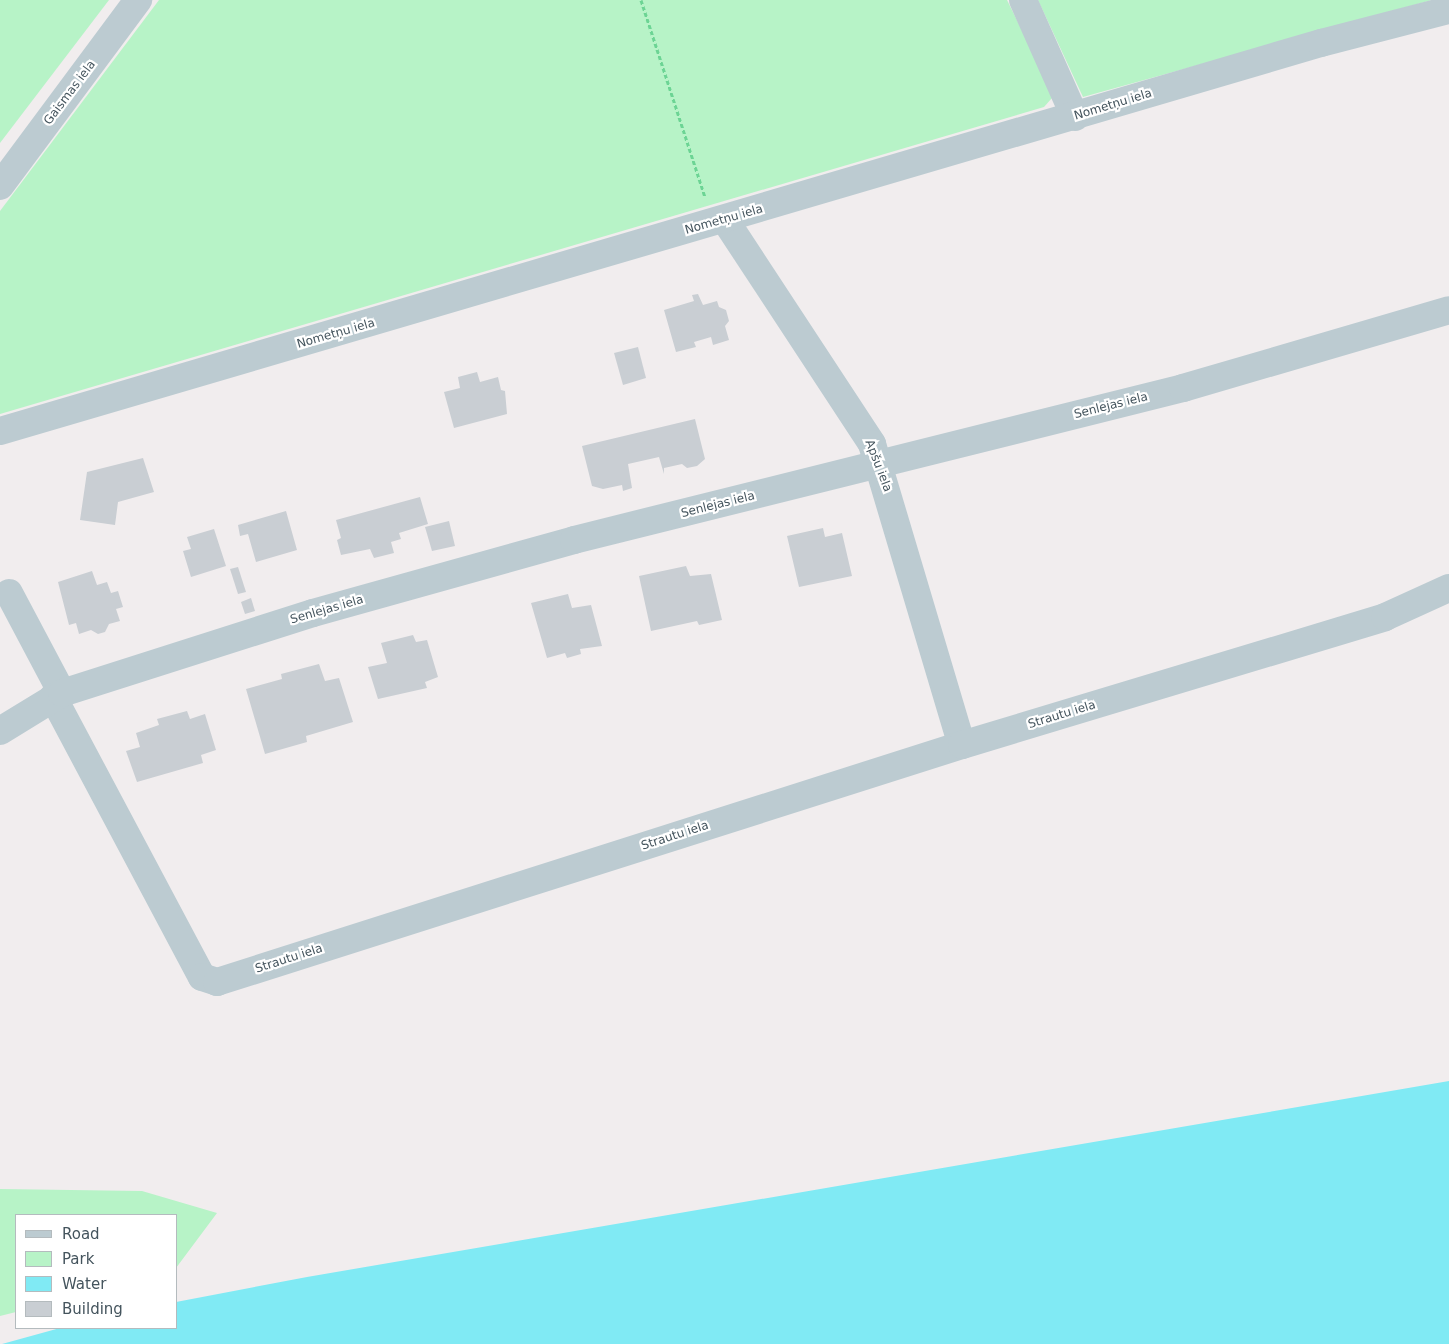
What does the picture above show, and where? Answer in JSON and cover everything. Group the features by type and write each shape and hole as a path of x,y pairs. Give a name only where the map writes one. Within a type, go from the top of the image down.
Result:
{"street":[{"name":"Gaismas iela","path":"0,186 138,0"},
{"path":"1022,0 1075,117"},
{"name":"Nometņu iela","path":"0,431 719,222 1321,43 1449,10"},
{"name":"Apšu iela","path":"719,222 872,444 881,465 962,745"},
{"name":"Senlejas iela","path":"0,732 57,695 313,613 574,540 881,465 1183,388 1449,310"},
{"name":"Strautu iela","path":"9,593 57,695 202,976 217,982 962,745 1385,617 1449,588"}],"path":[{"path":"641,0 719,222"}],"green space":[{"path":"0,0 109,0 0,143"},
{"path":"159,0 1007,0 1049,85 1052,98 1044,107 0,414 0,211"},
{"path":"1038,0 1432,0 1083,97"},
{"path":"0,1189 142,1191 217,1213 178,1265 178,1214 15,1214 15,1312 0,1316"}],"water":[{"path":"1449,1081 1449,1344 2,1344 56,1329 178,1329 178,1302 307,1277"}],"building":[{"path":"698,294 703,305 717,301 719,307 726,310 729,321 725,326 729,340 713,345 711,337 694,342 696,347 676,352 664,310 694,301 692,295"},
{"path":"638,347 646,378 623,385 614,353"},
{"path":"477,372 480,382 498,377 501,390 505,391 507,414 454,428 444,392 460,388 458,377"},
{"path":"695,419 705,459 697,466 687,468 682,464 664,468 664,474 659,457 628,464 632,488 623,491 622,485 603,489 592,486 582,446"},
{"path":"143,458 154,492 118,502 115,525 80,520 87,472"},
{"path":"420,497 428,524 399,533 401,539 391,542 394,553 374,558 370,549 341,555 337,540 341,538 336,520"},
{"path":"286,511 297,550 256,562 248,534 240,536 238,525"},
{"path":"449,521 455,546 432,551 425,527"},
{"path":"823,528 825,537 842,533 852,576 799,587 787,536"},
{"path":"214,529 226,566 191,577 183,551 191,549 187,537"},
{"path":"686,566 690,576 711,574 722,620 699,625 697,621 651,631 639,576"},
{"path":"238,567 246,592 238,594 230,569"},
{"path":"92,571 97,585 107,582 111,593 118,591 123,607 116,609 120,621 109,624 105,632 98,634 91,630 79,634 76,623 69,625 58,582"},
{"path":"568,594 572,608 591,605 602,646 580,649 581,654 567,658 565,653 547,658 531,603"},
{"path":"251,598 255,611 245,614 241,602"},
{"path":"413,635 416,642 427,640 438,677 425,682 427,688 378,699 368,667 387,663 381,643"},
{"path":"319,664 325,681 339,678 353,722 306,736 307,742 265,754 246,689 282,679 281,674"},
{"path":"187,711 190,719 205,714 216,750 201,755 203,763 137,782 126,751 140,747 136,733 159,725 157,719"}]}
